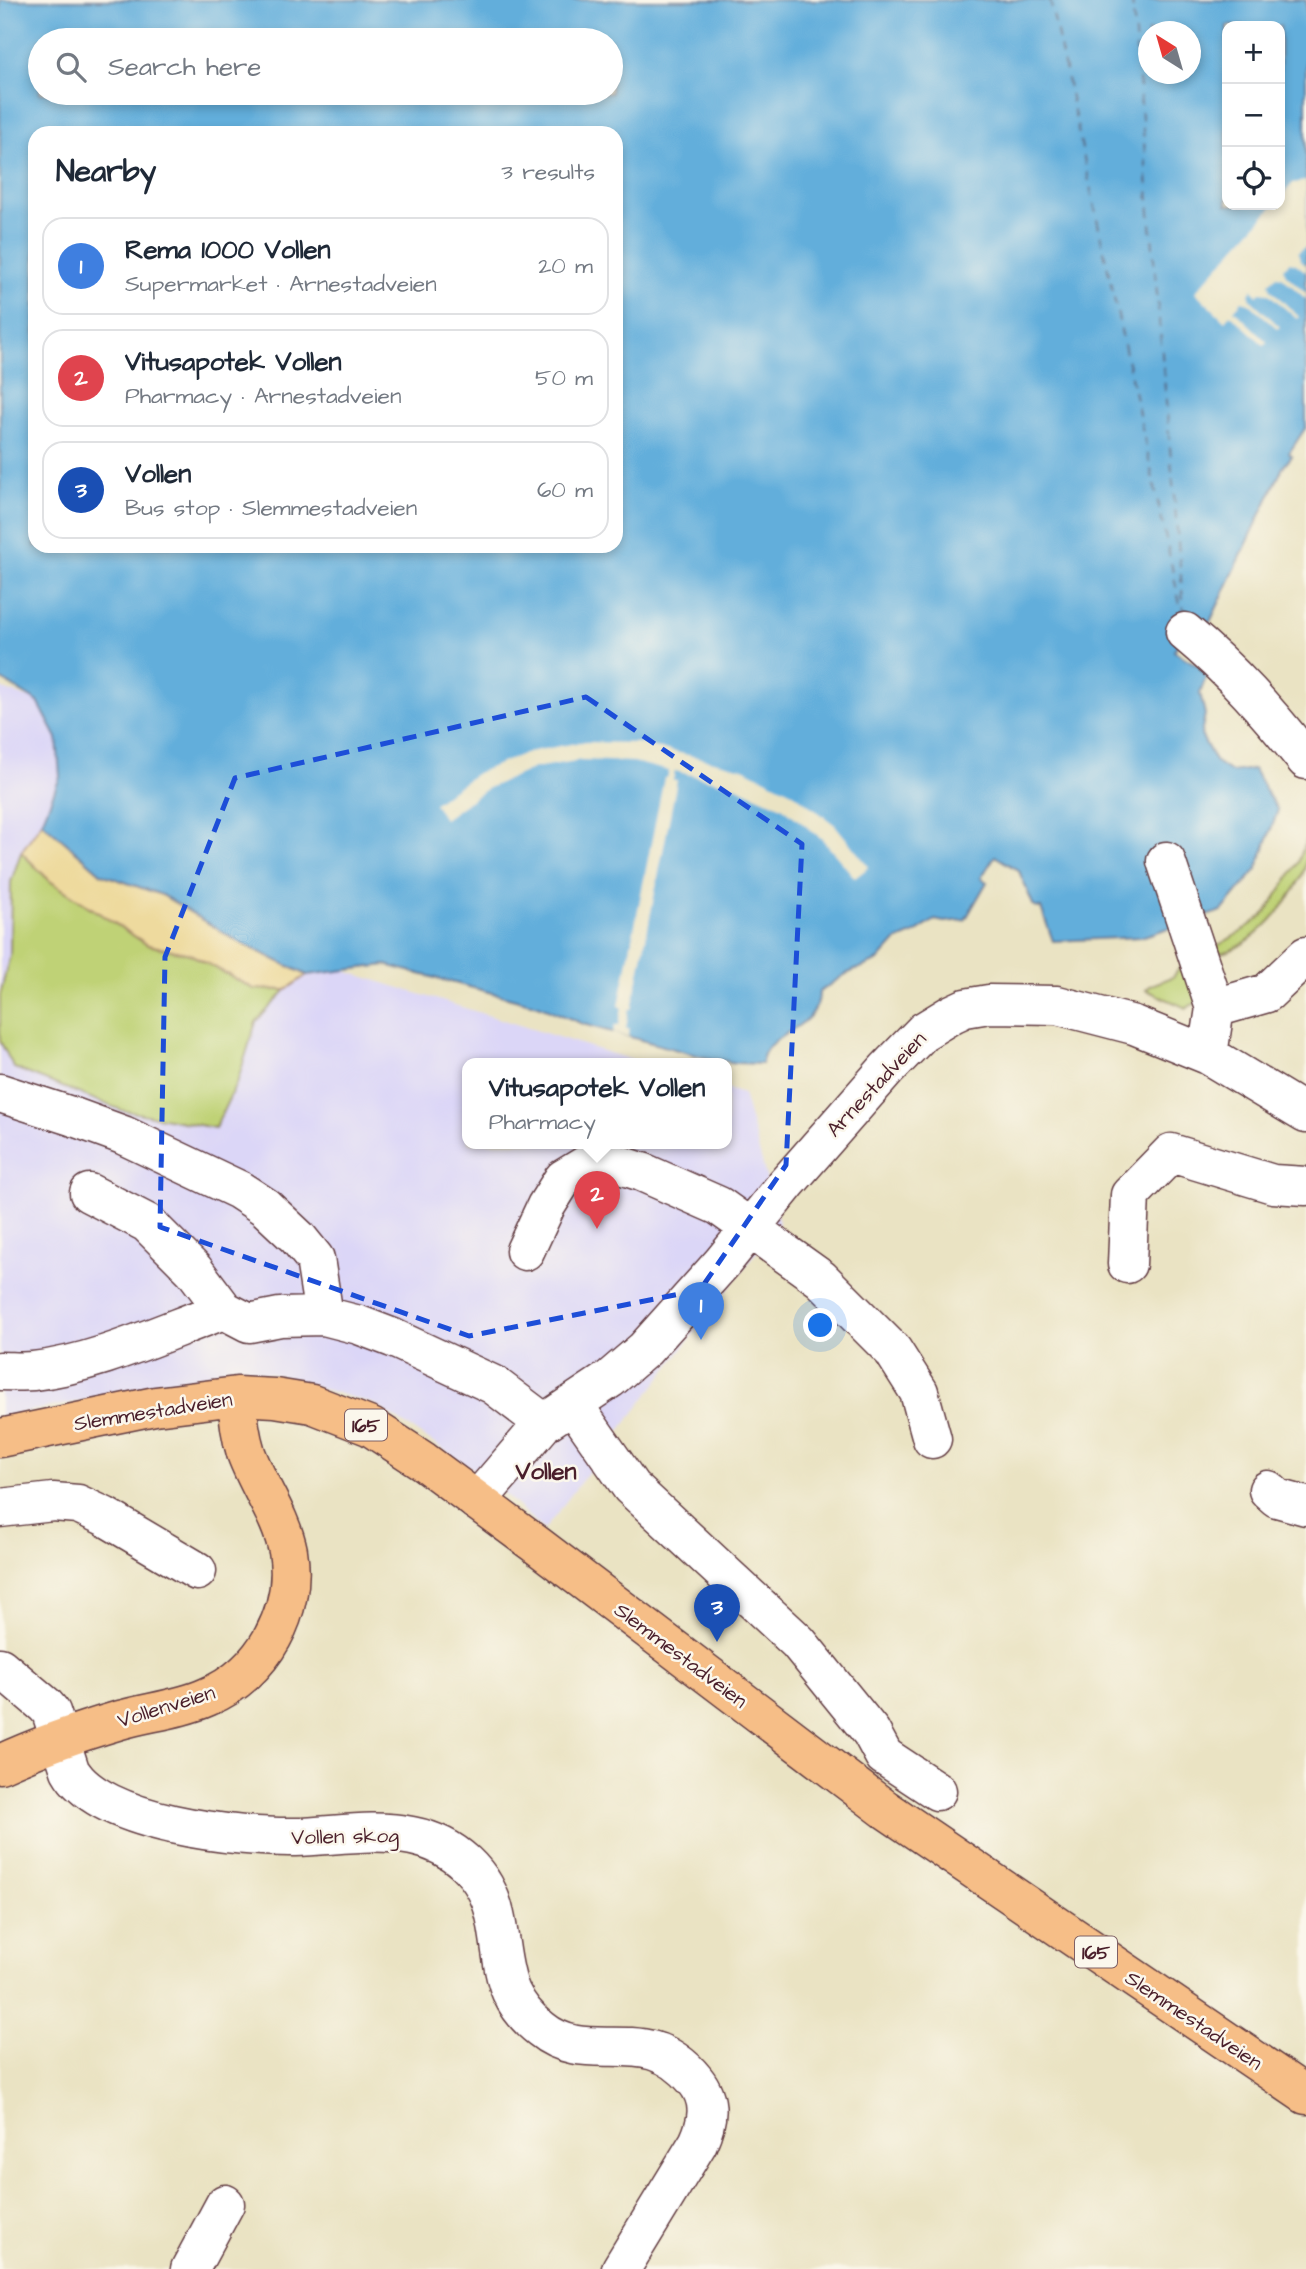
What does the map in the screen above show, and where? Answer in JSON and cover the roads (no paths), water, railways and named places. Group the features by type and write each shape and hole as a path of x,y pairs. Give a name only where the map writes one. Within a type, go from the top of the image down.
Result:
{"main road":[{"name":"Slemmestadveien","path":"0,1438 155,1406 237,1396 298,1401 326,1408 371,1427 477,1501 885,1809 1306,2095"},
{"name":"Vollenveien","path":"0,1763 132,1717 207,1697 230,1685 252,1666 269,1646 286,1598 288,1550 247,1454 238,1424 237,1396"}],"street":[{"path":"1185,632 1223,664 1264,707 1306,760"},
{"path":"1166,862 1215,1008 1208,1055"},
{"path":"1215,1008 1267,993 1306,956"},
{"name":"Arnestadveien","path":"477,1501 558,1413 610,1379 645,1349 896,1059 924,1031 965,1008 989,1003 1057,1005 1134,1025 1208,1055 1306,1114"},
{"path":"0,1093 123,1135 239,1190 265,1207 299,1238 315,1259 324,1316"},
{"path":"1127,1264 1130,1195 1171,1153 1273,1184 1306,1186"},
{"path":"525,1251 546,1206 563,1179 586,1165 611,1162 642,1172 719,1206 821,1279 893,1351 919,1392 932,1439"},
{"path":"89,1193 147,1223 171,1245 236,1317"},
{"path":"0,1371 31,1371 65,1365 236,1317 324,1316 393,1338 558,1413 631,1488 798,1642 872,1732 884,1756 937,1791"},
{"path":"1268,1490 1277,1498 1306,1506"},
{"path":"0,1508 52,1502 78,1504 104,1516 197,1571"},
{"name":"Vollen skog","path":"0,1667 45,1705 56,1722 69,1770 81,1785 116,1805 163,1822 251,1836 394,1833 433,1841 451,1850 475,1871 488,1893 495,1913 509,1989 527,2017 543,2031 571,2045 647,2048 668,2056 691,2074 705,2096 708,2115 704,2129 621,2269"},
{"path":"190,2269 225,2204"}],"water":[{"path":"0,0 1306,0 1306,427 1289,453 1292,456 1283,467 1209,624 1194,616 1174,651 1208,672 1200,693 1205,714 1201,735 1215,761 1231,772 1254,769 1278,810 1257,869 1222,911 1141,937 1053,941 1041,908 1034,907 1019,871 995,856 981,878 987,882 965,920 935,920 896,941 879,960 846,974 819,992 817,1005 810,1016 771,1045 764,1053 762,1064 736,1063 732,1062 732,1058 699,1056 583,1024 538,1005 386,965 307,975 239,942 162,895 102,874 42,822 60,777 57,738 38,702 0,679"}],"place":[{"name":"Vitusapotek Vollen","path":"597,1229"},
{"name":"Rema 1000 Vollen","path":"701,1340"},
{"name":"Vollen","path":"717,1642"}],"district":[{"name":"Vollen","path":"546,1471"}]}
